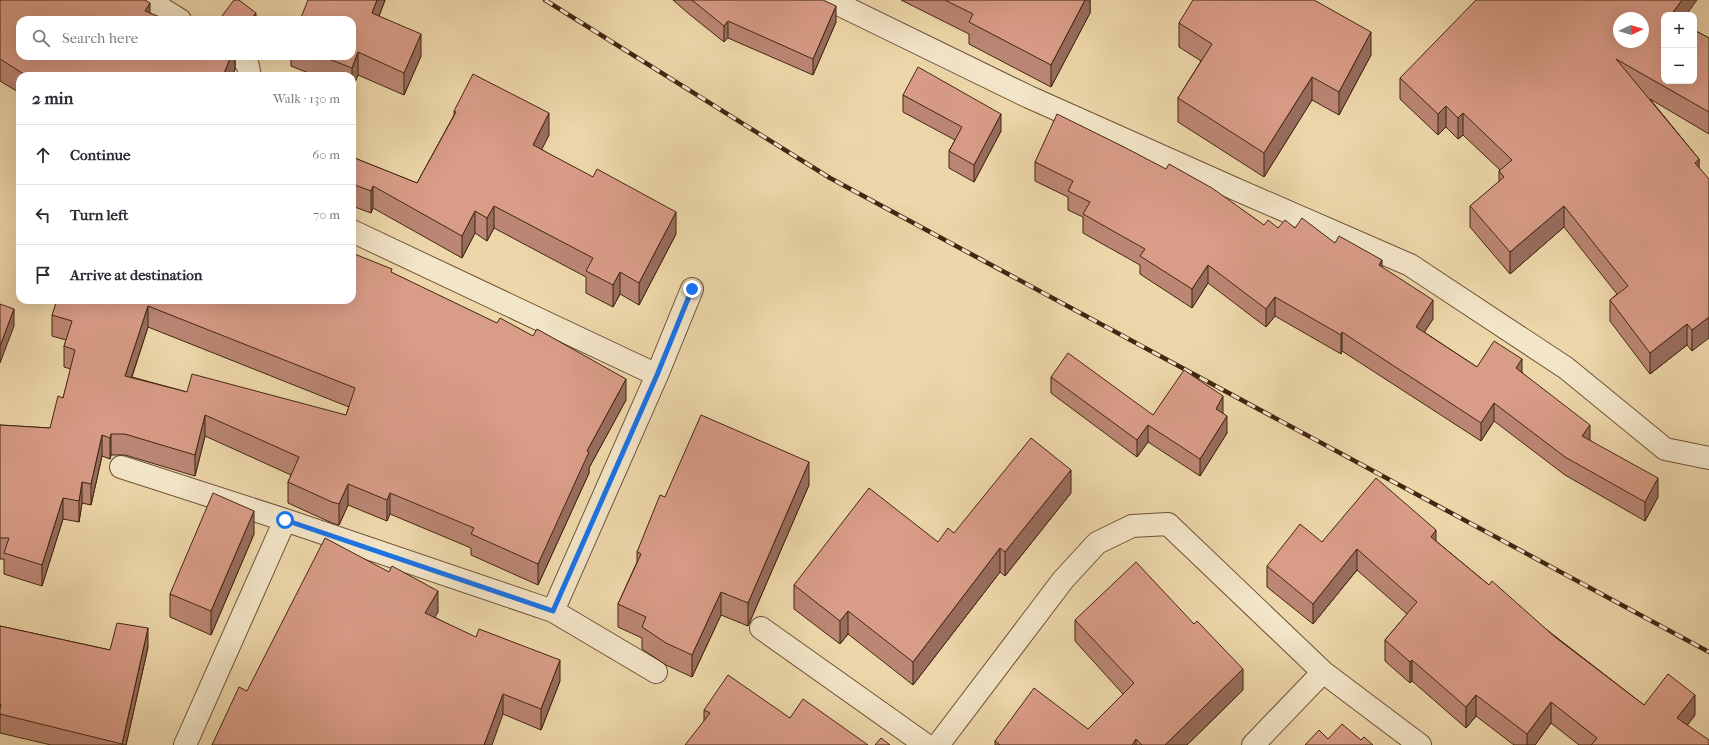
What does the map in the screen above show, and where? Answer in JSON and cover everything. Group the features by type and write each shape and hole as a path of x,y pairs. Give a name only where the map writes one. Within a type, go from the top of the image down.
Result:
{"street":[{"path":"148,0 174,16"},
{"path":"830,0 1029,97 1410,265 1566,368 1666,449 1709,458"},
{"path":"244,60 247,62 249,72"},
{"path":"356,233 657,375"},
{"path":"553,611 657,375 692,289"},
{"path":"121,468 285,520 553,611 656,672"},
{"path":"185,745 285,520"},
{"path":"938,745 1063,580 1097,543 1132,526 1168,524 1323,672 1420,745"},
{"path":"762,628 926,745"},
{"path":"1253,745 1323,672"}],"building":[{"path":"0,0 145,0 150,3 145,11 157,16 16,16 16,60 229,60 225,72 21,72 0,59"},
{"path":"234,0 239,0 256,13 253,16 222,16"},
{"path":"308,0 377,0 372,13 421,34 404,73 358,52 356,57 356,16 302,16"},
{"path":"692,0 823,0 836,6 813,59 728,21 724,26"},
{"path":"945,0 1085,0 1051,65 969,22 973,14"},
{"path":"1193,0 1314,0 1371,32 1339,92 1312,77 1264,153 1178,98 1212,44 1179,23"},
{"path":"1476,0 1682,0 1673,12 1661,12 1661,84 1697,84 1697,32 1709,38 1709,112 1616,59 1699,159 1695,163 1709,179 1709,317 1692,330 1687,324 1650,353 1610,300 1628,286 1564,206 1510,252 1470,206 1504,177 1499,171 1512,160 1463,113 1458,118 1446,106 1438,114 1400,78"},
{"path":"331,60 355,60 352,68"},
{"path":"918,67 1001,114 974,165 949,151 962,127 903,95"},
{"path":"473,74 549,113 533,145 593,177 597,169 676,212 639,283 620,272 613,285 586,271 593,258 494,206 487,218 475,211 462,236 373,186 371,191 356,185 356,159 417,183 456,112 454,111"},
{"path":"1057,114 1166,169 1169,164 1212,188 1264,225 1268,220 1278,228 1285,220 1295,228 1302,218 1335,243 1339,236 1382,260 1379,265 1433,300 1416,327 1477,367 1494,341 1522,359 1516,368 1590,425 1582,436 1658,478 1645,502 1565,457 1494,403 1481,423 1342,332 1341,335 1275,297 1266,309 1208,265 1192,289 1140,256 1145,249 1083,214 1090,202 1068,191 1073,181 1035,162"},
{"path":"356,255 392,269 391,272 497,323 500,318 533,336 537,329 626,379 587,451 589,452 538,564 471,534 474,528 390,493 387,500 348,484 339,504 332,502 288,482 299,457 205,415 195,455 125,434 111,434 110,438 102,435 91,484 82,482 79,501 63,498 42,565 4,553 9,538 0,538 0,425 50,428 58,396 63,398 75,350 64,346 72,321 52,315 56,304 356,304","holes":["148,306 355,388 346,415 192,374 187,392 125,376"]},
{"path":"0,304 14,309 0,346"},
{"path":"1068,353 1153,415 1184,370 1223,396 1216,409 1227,416 1200,459 1148,425 1137,440 1051,377"},
{"path":"701,415 809,462 748,603 721,592 692,655 666,643 642,627 646,617 618,604 641,554 637,552 660,495 665,497"},
{"path":"1031,438 1071,470 1005,552 1000,548 913,662 848,611 840,621 794,585 869,488 938,542 948,528 954,533"},
{"path":"1376,478 1436,530 1431,537 1489,585 1492,581 1555,637 1644,705 1668,674 1695,695 1677,718 1709,740 1709,745 1591,745 1597,738 1551,702 1527,734 1476,695 1466,707 1412,660 1410,662 1385,640 1417,602 1357,549 1313,604 1267,566 1300,524 1322,542"},
{"path":"213,493 254,511 211,611 170,594"},
{"path":"325,538 389,572 392,566 438,591 425,613 476,637 479,629 560,660 541,709 503,694 484,745 212,745 239,687 247,691"},
{"path":"1136,562 1194,624 1197,621 1243,669 1165,745 1142,745 1136,739 1132,745 1000,745 995,741 1034,688 1088,729 1134,683 1075,620"},
{"path":"117,623 148,628 122,744 0,714 0,626 110,650"},
{"path":"728,675 790,718 803,699 868,745 685,745 710,713 704,710"},
{"path":"1342,724 1361,740 1364,737 1373,745 1305,745 1319,730 1328,739"},
{"path":"881,738 890,745 875,745"}],"railway":[{"path":"545,0 830,178 1709,652"}],"route":[{"path":"285,520 553,611 657,375 692,289"}]}
